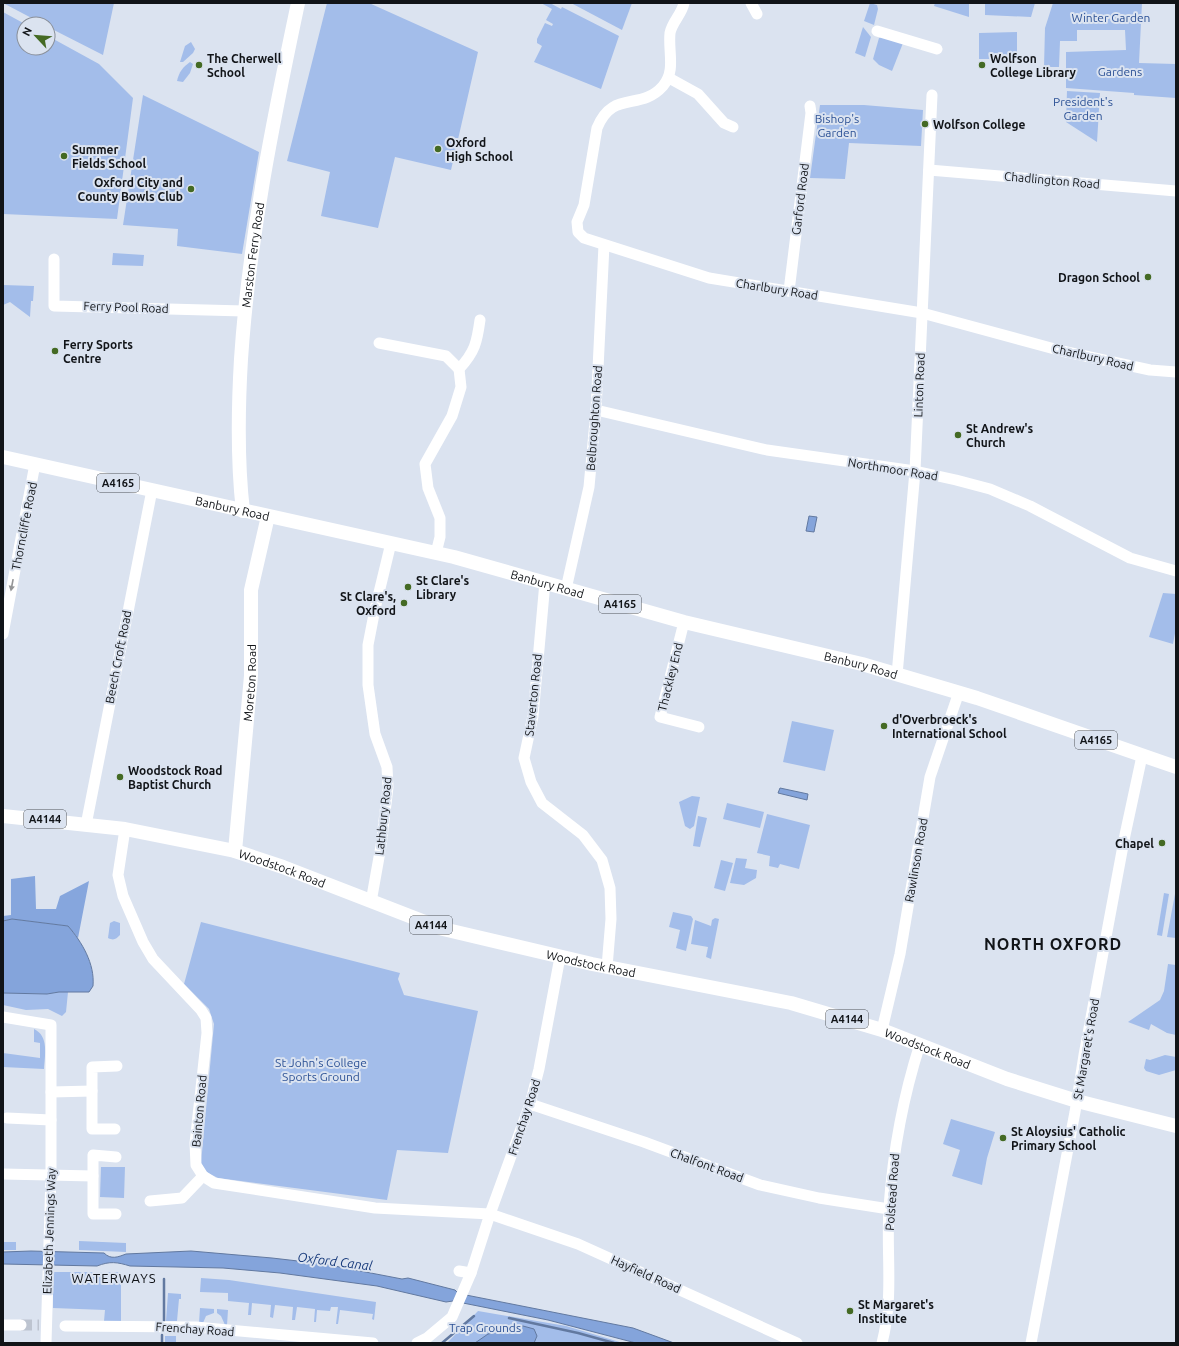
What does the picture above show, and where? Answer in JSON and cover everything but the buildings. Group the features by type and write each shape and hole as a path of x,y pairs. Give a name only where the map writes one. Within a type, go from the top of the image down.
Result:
{"main road":[{"name":"Marston Ferry Road","path":"243,511 240,487 239,422 244,311 259,202 298,3"},
{"name":"Banbury Road","path":"3,457 436,553 545,582 684,622 862,664 959,692 1176,767"},
{"name":"Moreton Road","path":"235,851 251,676 251,590 268,516"},
{"name":"Woodstock Road","path":"3,816 125,829 235,851 283,867 443,929 607,967 791,1003 882,1030 1007,1079 1077,1101 1176,1126"}],"street":[{"path":"684,3 673,24 670,34 671,67 669,78 698,94 724,123 733,127"},
{"path":"751,3 757,14"},
{"path":"877,31 937,49"},
{"name":"Charlbury Road","path":"669,78 662,88 650,96 644,99 623,102 609,108 602,116 597,128 584,205 577,222 578,232 584,238 709,278 922,313 1062,351 1150,370 1176,372"},
{"name":"Linton Road","path":"897,675 915,471 932,95"},
{"name":"Garford Road","path":"789,292 811,114 810,106"},
{"name":"Chadlington Road","path":"929,170 1176,191"},
{"name":"Belbroughton Road","path":"566,589 589,487 596,410 604,245"},
{"name":"Ferry Pool Road","path":"54,259 54,306 244,311"},
{"path":"459,369 471,357 477,340 480,320"},
{"path":"379,343 446,356 459,369 461,387 452,416 425,464 428,488 440,518 440,537 436,553"},
{"name":"Northmoor Road","path":"596,410 767,450 915,471 990,489 1030,506 1130,558 1176,571"},
{"name":"Thorncliffe Road","path":"3,634 35,464"},
{"name":"Beech Croft Road","path":"86,825 152,490"},
{"name":"Lathbury Road","path":"371,902 381,846 388,787 387,767 375,734 368,685 368,646 391,543"},
{"name":"Staverton Road","path":"545,582 540,615 532,716 524,758 531,782 542,804 583,835 602,860 610,888 607,967"},
{"name":"Thackley End","path":"684,622 660,717 699,727"},
{"name":"Rawlinson Road","path":"882,1030 900,954 930,777 959,692"},
{"name":"St Margaret's Road","path":"1031,1343 1077,1101 1084,1055 1125,835 1142,756"},
{"name":"Bainton Road","path":"125,829 118,874 123,896 143,942 153,959 201,1010 206,1018 207,1033 195,1142 196,1165 203,1176"},
{"name":"Frenchay Road","path":"417,1343 427,1338 452,1317 471,1272 490,1214 530,1104 539,1069 560,957"},
{"name":"Elizabeth Jennings Way","path":"3,1017 51,1025 51,1174 47,1286 43,1325 46,1343"},
{"name":"Polstead Road","path":"882,1343 890,1292 889,1209 898,1129 920,1044"},
{"path":"115,1130 92,1129 92,1067 117,1066"},
{"path":"51,1092 92,1091"},
{"name":"Chalfont Road","path":"530,1104 644,1142 760,1185 818,1198 889,1209"},
{"path":"8,1118 51,1120"},
{"path":"116,1156 93,1155 94,1214 116,1214"},
{"path":"3,1174 93,1176"},
{"path":"150,1201 182,1198 203,1176 214,1183 375,1208 490,1214"},
{"name":"Hayfield Road","path":"490,1214 578,1244 797,1343"},
{"path":"459,1271 471,1272"},
{"path":"3,1325 21,1325"},
{"name":"Frenchay Road","path":"65,1326 196,1327 373,1343"}],"green space":[{"path":"3,3 114,3 103,55 56,31 56,16 28,16"},
{"path":"327,3 369,3 478,52 451,170 395,157 378,228 321,216 330,172 287,161"},
{"path":"541,3 550,3 561,9 562,7 619,36 601,89 534,62 542,46 537,43 537,39 545,23 552,26 553,24 546,20 552,9"},
{"path":"571,3 632,3 622,30"},
{"path":"870,3 877,5 878,9 874,25 864,21"},
{"path":"935,3 969,3 969,17 934,6"},
{"path":"985,3 1035,3 1031,17 985,15"},
{"name":"Gardens","path":"1053,3 1142,3 1139,63 1176,64 1176,98 1066,88 1066,52 1126,50 1125,30 1077,30 1077,41 1060,41 1059,67 1044,67 1045,28"},
{"name":"Summer Fields School","path":"3,12 16,19 16,56 56,56 56,40 99,64 133,98 117,219 3,214"},
{"path":"863,27 871,37 865,57 855,53"},
{"path":"1017,32 1017,59 979,59 979,33"},
{"path":"883,36 903,43 892,71 879,65 873,59 879,38"},
{"path":"191,42 195,49 193,53 183,62 180,62 185,46"},
{"path":"190,62 193,64 190,73 183,82 177,81 182,70"},
{"name":"President's Garden","path":"1067,91 1100,93 1097,142 1066,122"},
{"name":"Oxford City and County Bowls Club","path":"143,95 259,152 242,254 177,246 178,229 123,225"},
{"name":"Bishop's Garden","path":"820,105 864,105 923,110 921,146 849,143 845,179 810,178"},
{"path":"113,253 144,255 143,266 112,265"},
{"path":"3,285 34,286 30,317 10,302 3,305"},
{"path":"1163,593 1176,594 1176,628 1173,644 1149,637"},
{"path":"792,721 834,730 825,771 783,762"},
{"path":"692,796 700,797 694,826 690,829 685,826 679,802"},
{"path":"727,803 764,812 760,828 723,819"},
{"path":"767,814 810,825 799,869 780,864 778,868 769,866 770,856 757,853"},
{"path":"698,816 707,818 700,847 693,846"},
{"path":"736,858 747,859 745,868 757,870 756,878 744,885 730,883"},
{"path":"721,860 733,863 725,891 714,888"},
{"path":"1164,893 1169,894 1162,936 1157,935"},
{"path":"1176,894 1176,938 1167,937"},
{"path":"673,912 691,916 693,919 686,951 676,948 680,930 669,927"},
{"path":"715,918 719,919 711,959 706,957 708,947 691,944 695,920 711,926 712,920"},
{"path":"114,921 120,923 120,935 112,939 108,938 110,923"},
{"name":"St John's College Sports Ground","path":"201,922 400,973 398,979 404,995 478,1011 448,1153 397,1150 387,1200 218,1178 206,1172 201,1163 214,1024 209,1009 184,984"},
{"path":"1168,964 1176,965 1176,1035 1167,1033 1151,1024 1149,1030 1128,1022 1160,1000 1164,991"},
{"path":"68,992 66,1012 62,1016 48,1009 26,1010 3,1005 3,993 47,994"},
{"path":"34,1029 39,1032 44,1041 44,1069 3,1067 3,1053 40,1058 40,1043 34,1042"},
{"path":"1165,1055 1176,1057 1176,1070 1159,1075 1146,1071 1144,1068 1146,1059 1150,1060"},
{"path":"951,1119 995,1132 987,1158 982,1185 952,1176 960,1150 943,1144"},
{"path":"101,1167 125,1167 124,1198 100,1197"},
{"path":"79,1241 126,1243 126,1252 79,1250"},
{"path":"3,1242 16,1242 16,1250 3,1250"},
{"path":"53,1272 121,1272 121,1322 104,1321 105,1310 53,1308"},
{"path":"201,1278 229,1280 376,1302 374,1320 372,1319 373,1314 340,1310 338,1324 336,1324 338,1307 331,1307 330,1311 317,1310 316,1322 314,1322 315,1309 297,1307 295,1320 292,1320 293,1307 275,1305 273,1318 270,1317 271,1305 252,1303 251,1315 248,1315 249,1303 228,1301 228,1293 200,1292"},
{"path":"168,1293 181,1294 181,1299 179,1299 177,1321 166,1321"},
{"path":"200,1308 214,1309 214,1313 206,1316 203,1323 199,1323"},
{"path":"217,1309 228,1310 227,1325 225,1325 221,1316 217,1313"},
{"name":"Trap Grounds","path":"478,1311 566,1326 623,1343 447,1343"},
{"path":"165,1336 176,1336 176,1343 165,1343"}],"shaded area":[{"path":"809,516 817,517 814,532 806,531"},
{"path":"780,788 808,794 807,800 778,793"},
{"path":"35,876 36,909 56,909 60,896 89,881 78,938 68,926 12,919 3,921 3,916 11,915 11,879"},
{"path":"12,919 68,926 83,946 90,962 93,986 89,992 59,992 47,994 3,993 3,921"},
{"path":"31,1251 104,1253 109,1257 115,1257 126,1254 191,1251 324,1264 402,1279 408,1278 455,1290 466,1295 633,1328 674,1343 636,1343 548,1320 453,1301 446,1302 377,1286 280,1273 223,1268 130,1266 114,1263 106,1263 97,1266 3,1264 3,1252"},
{"path":"523,1326 534,1329 537,1336 534,1343 475,1343 488,1334"}],"waterway":[{"path":"164,1279 164,1321"},
{"path":"442,1343 474,1316"},
{"path":"509,1318 578,1333 614,1343"},
{"path":"162,1335 162,1343"}],"tunnel":[{"path":"21,1325 39,1325"}],"place":[{"name":"The Cherwell School","path":"199,65"},
{"name":"Wolfson College Library","path":"982,65"},
{"name":"Wolfson College","path":"925,124"},
{"name":"Oxford High School","path":"438,149"},
{"name":"Summer Fields School","path":"64,156"},
{"name":"Oxford City and County Bowls Club","path":"191,189"},
{"name":"Dragon School","path":"1148,277"},
{"name":"Ferry Sports Centre","path":"55,351"},
{"name":"St Andrew's Church","path":"958,435"},
{"name":"St Clare's Library","path":"408,587"},
{"name":"St Clare's, Oxford","path":"404,603"},
{"name":"d'Overbroeck's International School","path":"884,726"},
{"name":"Woodstock Road Baptist Church","path":"120,777"},
{"name":"Chapel","path":"1162,843"},
{"name":"St Aloysius' Catholic Primary School","path":"1003,1138"},
{"name":"St Margaret's Institute","path":"850,1311"}],"district":[{"name":"NORTH OXFORD","path":"1053,944"},
{"name":"WATERWAYS","path":"114,1278"}],"park label":[{"name":"Winter Garden","path":"1111,17"}],"water label":[{"name":"Oxford Canal","path":"335,1261"}]}
